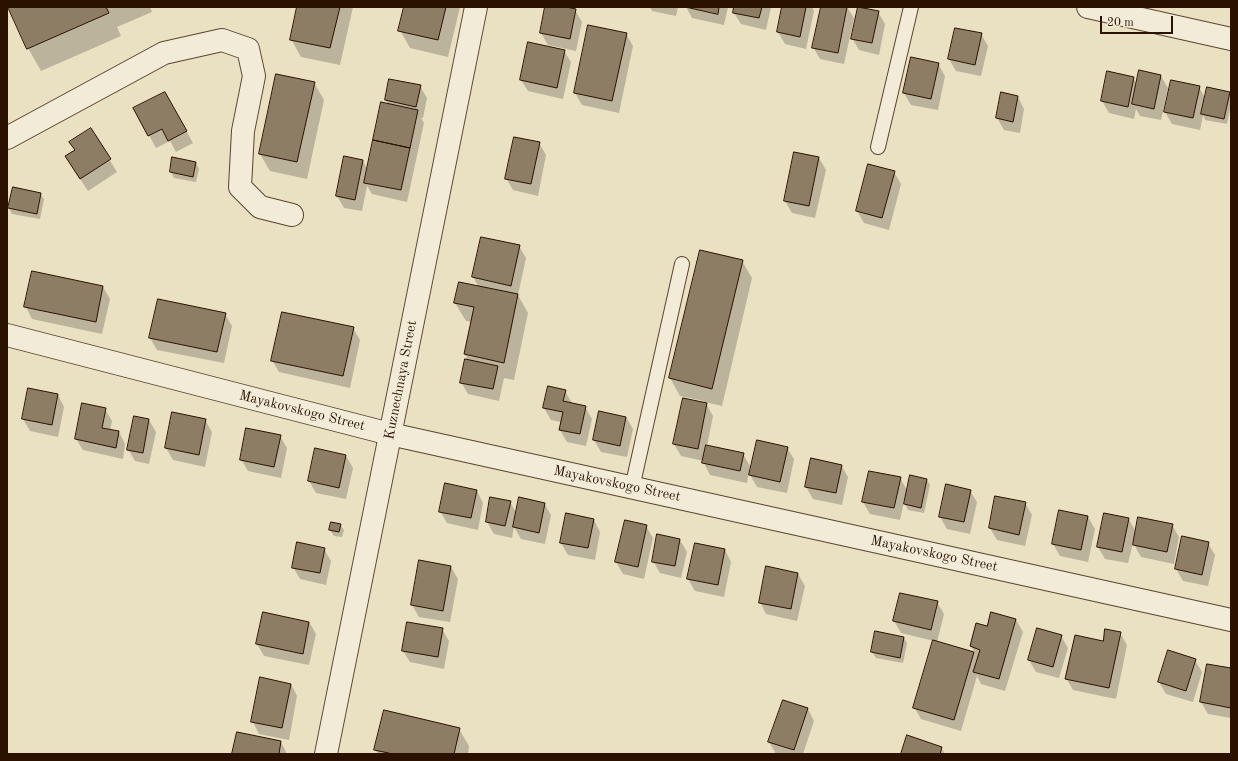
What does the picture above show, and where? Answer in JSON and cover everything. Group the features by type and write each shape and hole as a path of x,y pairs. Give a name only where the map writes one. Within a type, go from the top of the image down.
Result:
{"street":[{"name":"Kuznechnaya Street","path":"326,754 476,7"},
{"path":"1088,7 1231,39"},
{"path":"7,138 164,53 222,40 248,49 254,76 243,131 240,187 260,207 292,215"},
{"name":"Mayakovskogo Street","path":"7,335 390,434 1231,620"}],"lane":[{"path":"878,147 911,7"},
{"path":"632,488 682,264"}],"building":[{"path":"8,7 106,7 109,13 27,49"},
{"path":"297,7 340,7 330,48 290,40"},
{"path":"404,7 446,7 438,40 398,31"},
{"path":"545,7 566,7 576,9 570,39 540,33"},
{"path":"686,7 719,7 718,14"},
{"path":"734,7 762,7 759,18 733,13"},
{"path":"782,7 806,7 800,37 777,32"},
{"path":"821,7 847,7 838,53 812,48"},
{"path":"858,7 879,11 872,43 851,39"},
{"path":"588,25 627,33 612,101 574,93"},
{"path":"955,28 982,33 975,65 948,59"},
{"path":"528,42 565,50 557,88 520,80"},
{"path":"911,57 939,63 931,99 903,93"},
{"path":"1139,70 1161,75 1154,109 1132,104"},
{"path":"1107,71 1134,77 1128,107 1101,101"},
{"path":"276,74 315,82 297,162 259,154"},
{"path":"389,79 421,85 416,107 385,100"},
{"path":"1171,80 1200,86 1193,118 1164,112"},
{"path":"1207,87 1230,92 1224,119 1201,114"},
{"path":"165,92 187,131 168,141 162,129 148,136 133,108"},
{"path":"1001,92 1018,96 1013,122 996,118"},
{"path":"381,102 418,110 410,148 373,140"},
{"path":"91,128 111,159 80,179 65,156 75,150 69,142"},
{"path":"514,137 540,142 531,184 505,179"},
{"path":"373,140 410,148 401,190 364,183"},
{"path":"794,152 819,157 809,206 784,201"},
{"path":"344,156 363,160 355,200 336,196"},
{"path":"172,157 196,162 193,177 170,172"},
{"path":"868,164 895,171 882,218 856,211"},
{"path":"13,187 41,193 37,214 8,208"},
{"path":"481,237 520,245 511,286 472,277"},
{"path":"700,250 743,260 712,389 669,378"},
{"path":"32,271 103,286 96,322 24,307"},
{"path":"459,282 518,294 504,363 464,354 474,307 454,303"},
{"path":"158,299 226,313 217,352 149,338"},
{"path":"282,312 354,327 343,376 271,361"},
{"path":"465,359 498,366 493,389 460,383"},
{"path":"548,386 566,390 563,401 586,406 580,434 559,430 563,412 543,408"},
{"path":"28,388 58,394 52,425 22,419"},
{"path":"683,398 707,403 698,449 673,444"},
{"path":"82,403 106,408 102,428 119,431 116,448 75,439"},
{"path":"599,411 626,417 620,446 593,440"},
{"path":"172,412 206,419 199,455 165,448"},
{"path":"134,416 149,419 143,453 127,450"},
{"path":"246,428 281,435 274,467 240,460"},
{"path":"757,440 788,447 780,482 749,475"},
{"path":"706,445 744,453 740,471 702,463"},
{"path":"315,448 346,455 339,488 308,481"},
{"path":"811,458 842,465 836,493 805,487"},
{"path":"869,471 901,477 894,508 862,502"},
{"path":"910,475 927,479 921,508 904,504"},
{"path":"445,483 477,490 471,518 439,512"},
{"path":"946,484 971,490 964,522 939,517"},
{"path":"995,496 1026,502 1019,535 989,528"},
{"path":"490,497 511,501 505,526 486,522"},
{"path":"519,497 545,503 539,533 513,527"},
{"path":"1059,510 1088,516 1081,550 1052,544"},
{"path":"566,513 594,519 588,548 560,543"},
{"path":"1104,513 1129,518 1122,552 1097,547"},
{"path":"1138,517 1173,524 1167,552 1133,545"},
{"path":"625,520 647,525 638,567 615,562"},
{"path":"331,522 341,524 339,532 329,530"},
{"path":"657,534 680,539 675,566 652,562"},
{"path":"1182,536 1209,542 1202,575 1175,569"},
{"path":"297,542 325,548 320,573 292,568"},
{"path":"695,543 725,549 718,585 687,579"},
{"path":"419,560 451,566 443,611 411,605"},
{"path":"766,566 798,573 791,609 759,603"},
{"path":"900,593 938,601 931,630 893,621"},
{"path":"263,612 309,622 303,654 256,644"},
{"path":"991,612 1016,619 999,679 973,672 980,650 970,646 976,623 987,626"},
{"path":"407,622 443,628 438,657 402,651"},
{"path":"1037,628 1062,635 1053,667 1028,660"},
{"path":"1105,629 1121,632 1109,688 1065,679 1075,635 1103,641"},
{"path":"875,631 904,637 900,658 871,652"},
{"path":"933,640 974,652 954,720 913,708"},
{"path":"1168,650 1196,659 1186,691 1158,682"},
{"path":"1207,664 1231,668 1231,708 1200,702"},
{"path":"260,677 291,684 282,728 251,722"},
{"path":"783,700 808,708 794,750 768,742"},
{"path":"384,710 460,728 454,754 393,754 374,750"},
{"path":"237,732 281,741 279,754 232,754"},
{"path":"907,735 942,747 940,754 901,754"}]}
